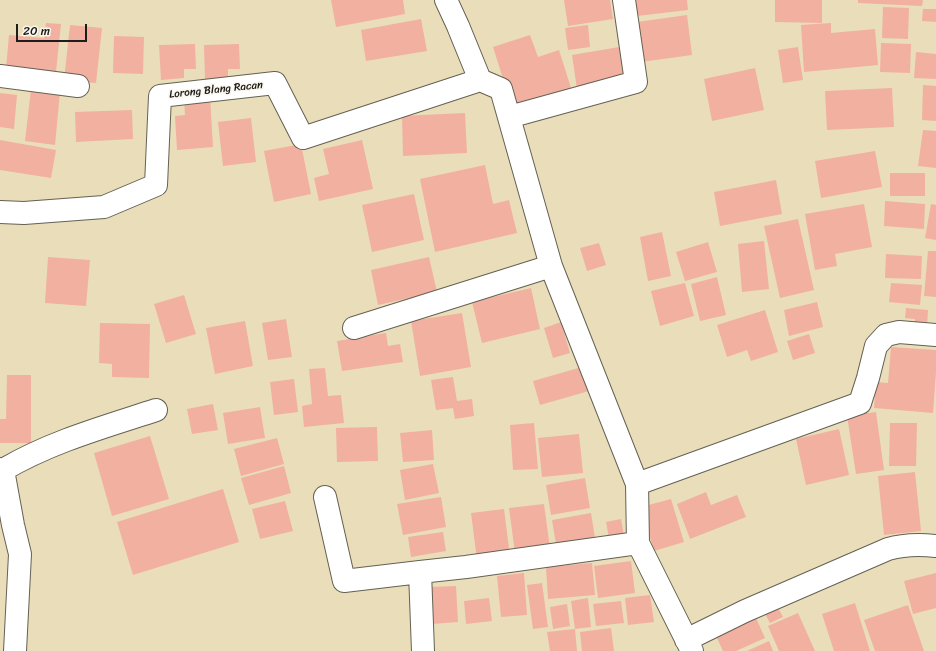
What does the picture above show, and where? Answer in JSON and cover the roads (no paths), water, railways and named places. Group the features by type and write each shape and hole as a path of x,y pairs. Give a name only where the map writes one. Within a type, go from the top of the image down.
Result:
{"street":[{"path":"446,0 480,80 501,88 551,266 637,484 638,543 689,645 745,611 888,549 900,545 916,544 936,546"},
{"path":"509,117 636,82 624,0"},
{"path":"0,76 78,86"},
{"name":"Lorong Blang Racan","path":"0,212 24,213 104,207 156,185 160,96 275,83 304,138 480,80"},
{"path":"354,328 551,266"},
{"path":"637,484 860,403 876,346 886,335 899,332 936,335"},
{"path":"15,651 20,554 2,470 23,458 56,444 156,410"},
{"path":"325,497 344,581 466,567 638,543"},
{"path":"420,572 423,651"}]}
